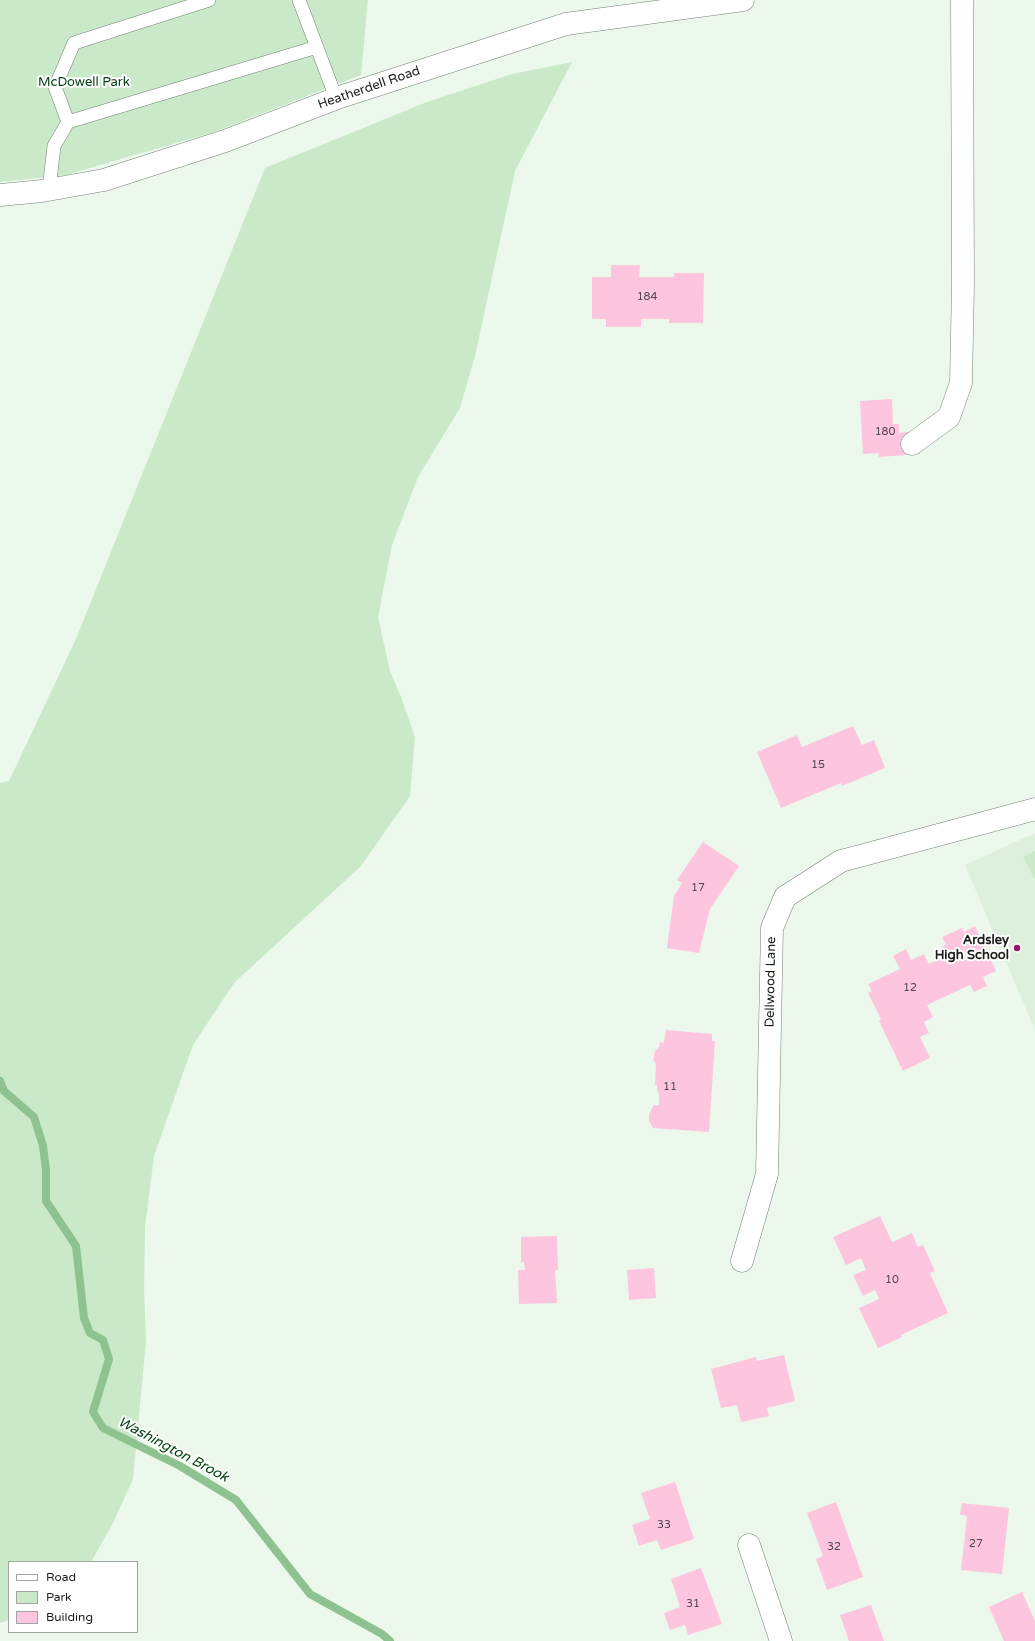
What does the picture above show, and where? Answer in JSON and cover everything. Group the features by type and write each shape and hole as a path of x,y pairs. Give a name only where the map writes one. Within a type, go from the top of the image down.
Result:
{"street":[{"name":"Heatherdell Road","path":"0,195 104,180 225,141 336,98 566,24 743,0"},
{"path":"912,444 949,417 961,383 963,286 962,0"},
{"name":"Dellwood Lane","path":"742,1260 767,1174 772,928 785,897 841,861 1035,809"},
{"path":"748,1545 781,1641"}],"lane":[{"path":"68,122 55,87 74,43 209,0"},
{"path":"299,0 336,98"},
{"path":"50,189 54,146 68,122 317,47"}],"shaded area":[{"name":"Ardsley High School","path":"1035,834 1035,1030 965,865"}],"green space":[{"name":"McDowell Park","path":"0,0 368,0 361,75 214,132 66,175 0,182"},
{"path":"572,62 515,171 475,356 460,408 418,477 392,545 378,617 390,671 415,737 410,796 361,866 234,983 193,1045 154,1156 145,1227 144,1290 146,1341 133,1479 113,1523 92,1561 8,1561 8,1620 0,1623 0,783 9,781 76,639 265,168 427,102 512,74"},
{"path":"1035,851 1035,880 1023,857"}],"building":[{"path":"611,265 640,265 639,277 674,277 674,273 704,273 703,323 669,323 669,319 641,319 641,327 606,327 606,319 592,319 592,277 611,277"},
{"path":"892,399 893,424 899,424 899,433 919,431 920,454 879,457 878,453 863,454 860,401"},
{"path":"853,726 862,745 874,740 885,768 842,786 841,783 781,808 757,752 797,735 802,747"},
{"path":"703,842 739,866 710,909 699,953 667,948 674,896 682,883 677,880"},
{"path":"975,926 996,971 983,977 987,986 974,992 970,985 927,1005 933,1017 924,1022 929,1033 920,1037 930,1058 903,1071 879,1021 881,1019 868,993 872,991 868,984 900,969 893,956 906,949 911,960 924,954 929,964 946,956 942,947 946,945 942,937 962,928 964,932"},
{"path":"666,1030 712,1034 712,1041 715,1041 709,1132 653,1128 649,1121 649,1114 654,1105 659,1105 659,1093 657,1090 657,1085 655,1085 656,1064 653,1060 655,1051 659,1047 660,1042 664,1043"},
{"path":"880,1216 892,1242 912,1233 918,1247 923,1245 935,1271 930,1273 948,1313 901,1335 902,1337 878,1348 859,1308 879,1299 875,1290 863,1296 853,1275 866,1270 861,1258 846,1265 833,1237"},
{"path":"557,1236 558,1270 555,1270 557,1303 519,1304 518,1270 525,1270 524,1262 521,1262 521,1237"},
{"path":"654,1268 656,1298 629,1300 627,1270"},
{"path":"784,1355 795,1401 767,1408 769,1416 741,1422 737,1405 721,1408 711,1369 756,1357 757,1361"},
{"path":"675,1482 694,1539 661,1550 657,1540 639,1546 632,1525 650,1519 641,1493"},
{"path":"836,1502 863,1577 827,1590 816,1559 823,1556 807,1513"},
{"path":"962,1503 1009,1508 1002,1574 961,1570 967,1516 960,1515"},
{"path":"701,1568 722,1624 688,1635 685,1625 670,1630 664,1613 680,1607 671,1579"},
{"path":"1022,1592 1035,1621 1035,1641 1004,1641 989,1607"},
{"path":"871,1605 884,1641 849,1641 840,1615"}],"waterway":[{"name":"Washington Brook","path":"0,1081 4,1091 34,1117 43,1146 46,1170 46,1201 76,1246 84,1318 90,1333 103,1340 109,1359 93,1412 103,1428 180,1466 236,1500 310,1594 382,1634 390,1641"}],"place":[{"name":"Ardsley High School","path":"1017,948"}]}
